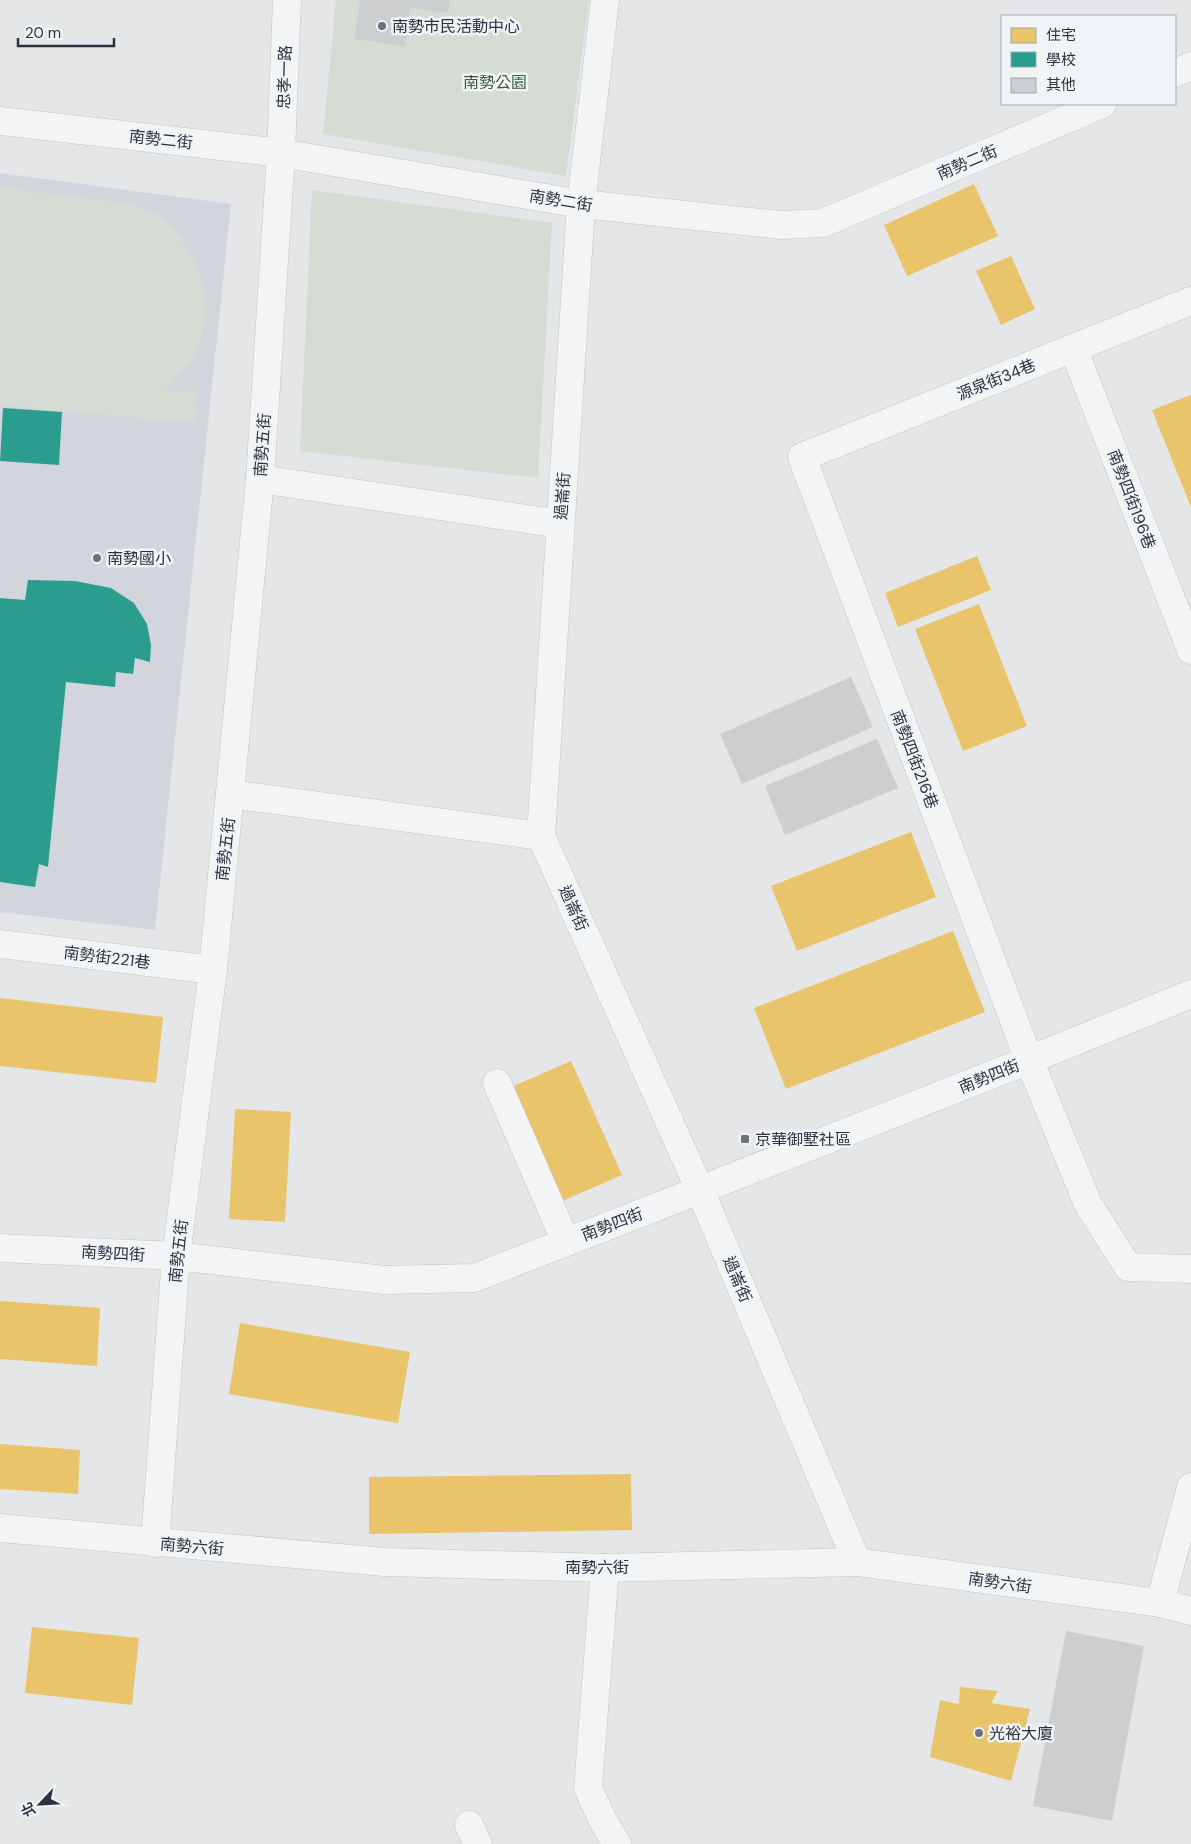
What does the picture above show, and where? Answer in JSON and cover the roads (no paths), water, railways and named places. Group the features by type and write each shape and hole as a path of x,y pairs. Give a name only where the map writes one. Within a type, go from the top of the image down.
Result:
{"street":[{"name":"忠孝一路","path":"281,153 287,0"},
{"name":"過崙街","path":"605,0 581,204 541,836 700,1190 857,1562"},
{"path":"1176,73 1191,66"},
{"name":"南勢二街","path":"0,121 281,153 581,204 781,225 823,223 1100,105"},
{"name":"南勢五街","path":"154,1543 176,1256 213,970 260,480 281,153"},
{"name":"源泉街34巷","path":"802,457 1191,301"},
{"name":"南勢四街196巷","path":"1073,348 1191,650"},
{"name":"南勢四街216巷","path":"802,457 1029,1060 1088,1204 1128,1267 1191,1269"},
{"path":"260,480 560,524"},
{"path":"230,794 541,836"},
{"name":"南勢街221巷","path":"0,944 213,970"},
{"name":"南勢四街","path":"0,1248 176,1256 384,1280 474,1278 1029,1060 1191,994"},
{"path":"498,1083 566,1242"},
{"path":"1160,1603 1191,1487"},
{"name":"南勢六街","path":"0,1528 385,1562 605,1568 857,1562 1160,1603 1191,1611"},
{"path":"605,1568 588,1788 602,1819 617,1844"}],"place":[{"name":"南勢市民活動中心","path":"382,26"},
{"name":"南勢國小","path":"97,558"},
{"name":"京華御墅社區","path":"745,1139"},
{"name":"光裕大廈","path":"979,1733"}],"park label":[{"name":"南勢公園","path":"495,82"}]}
